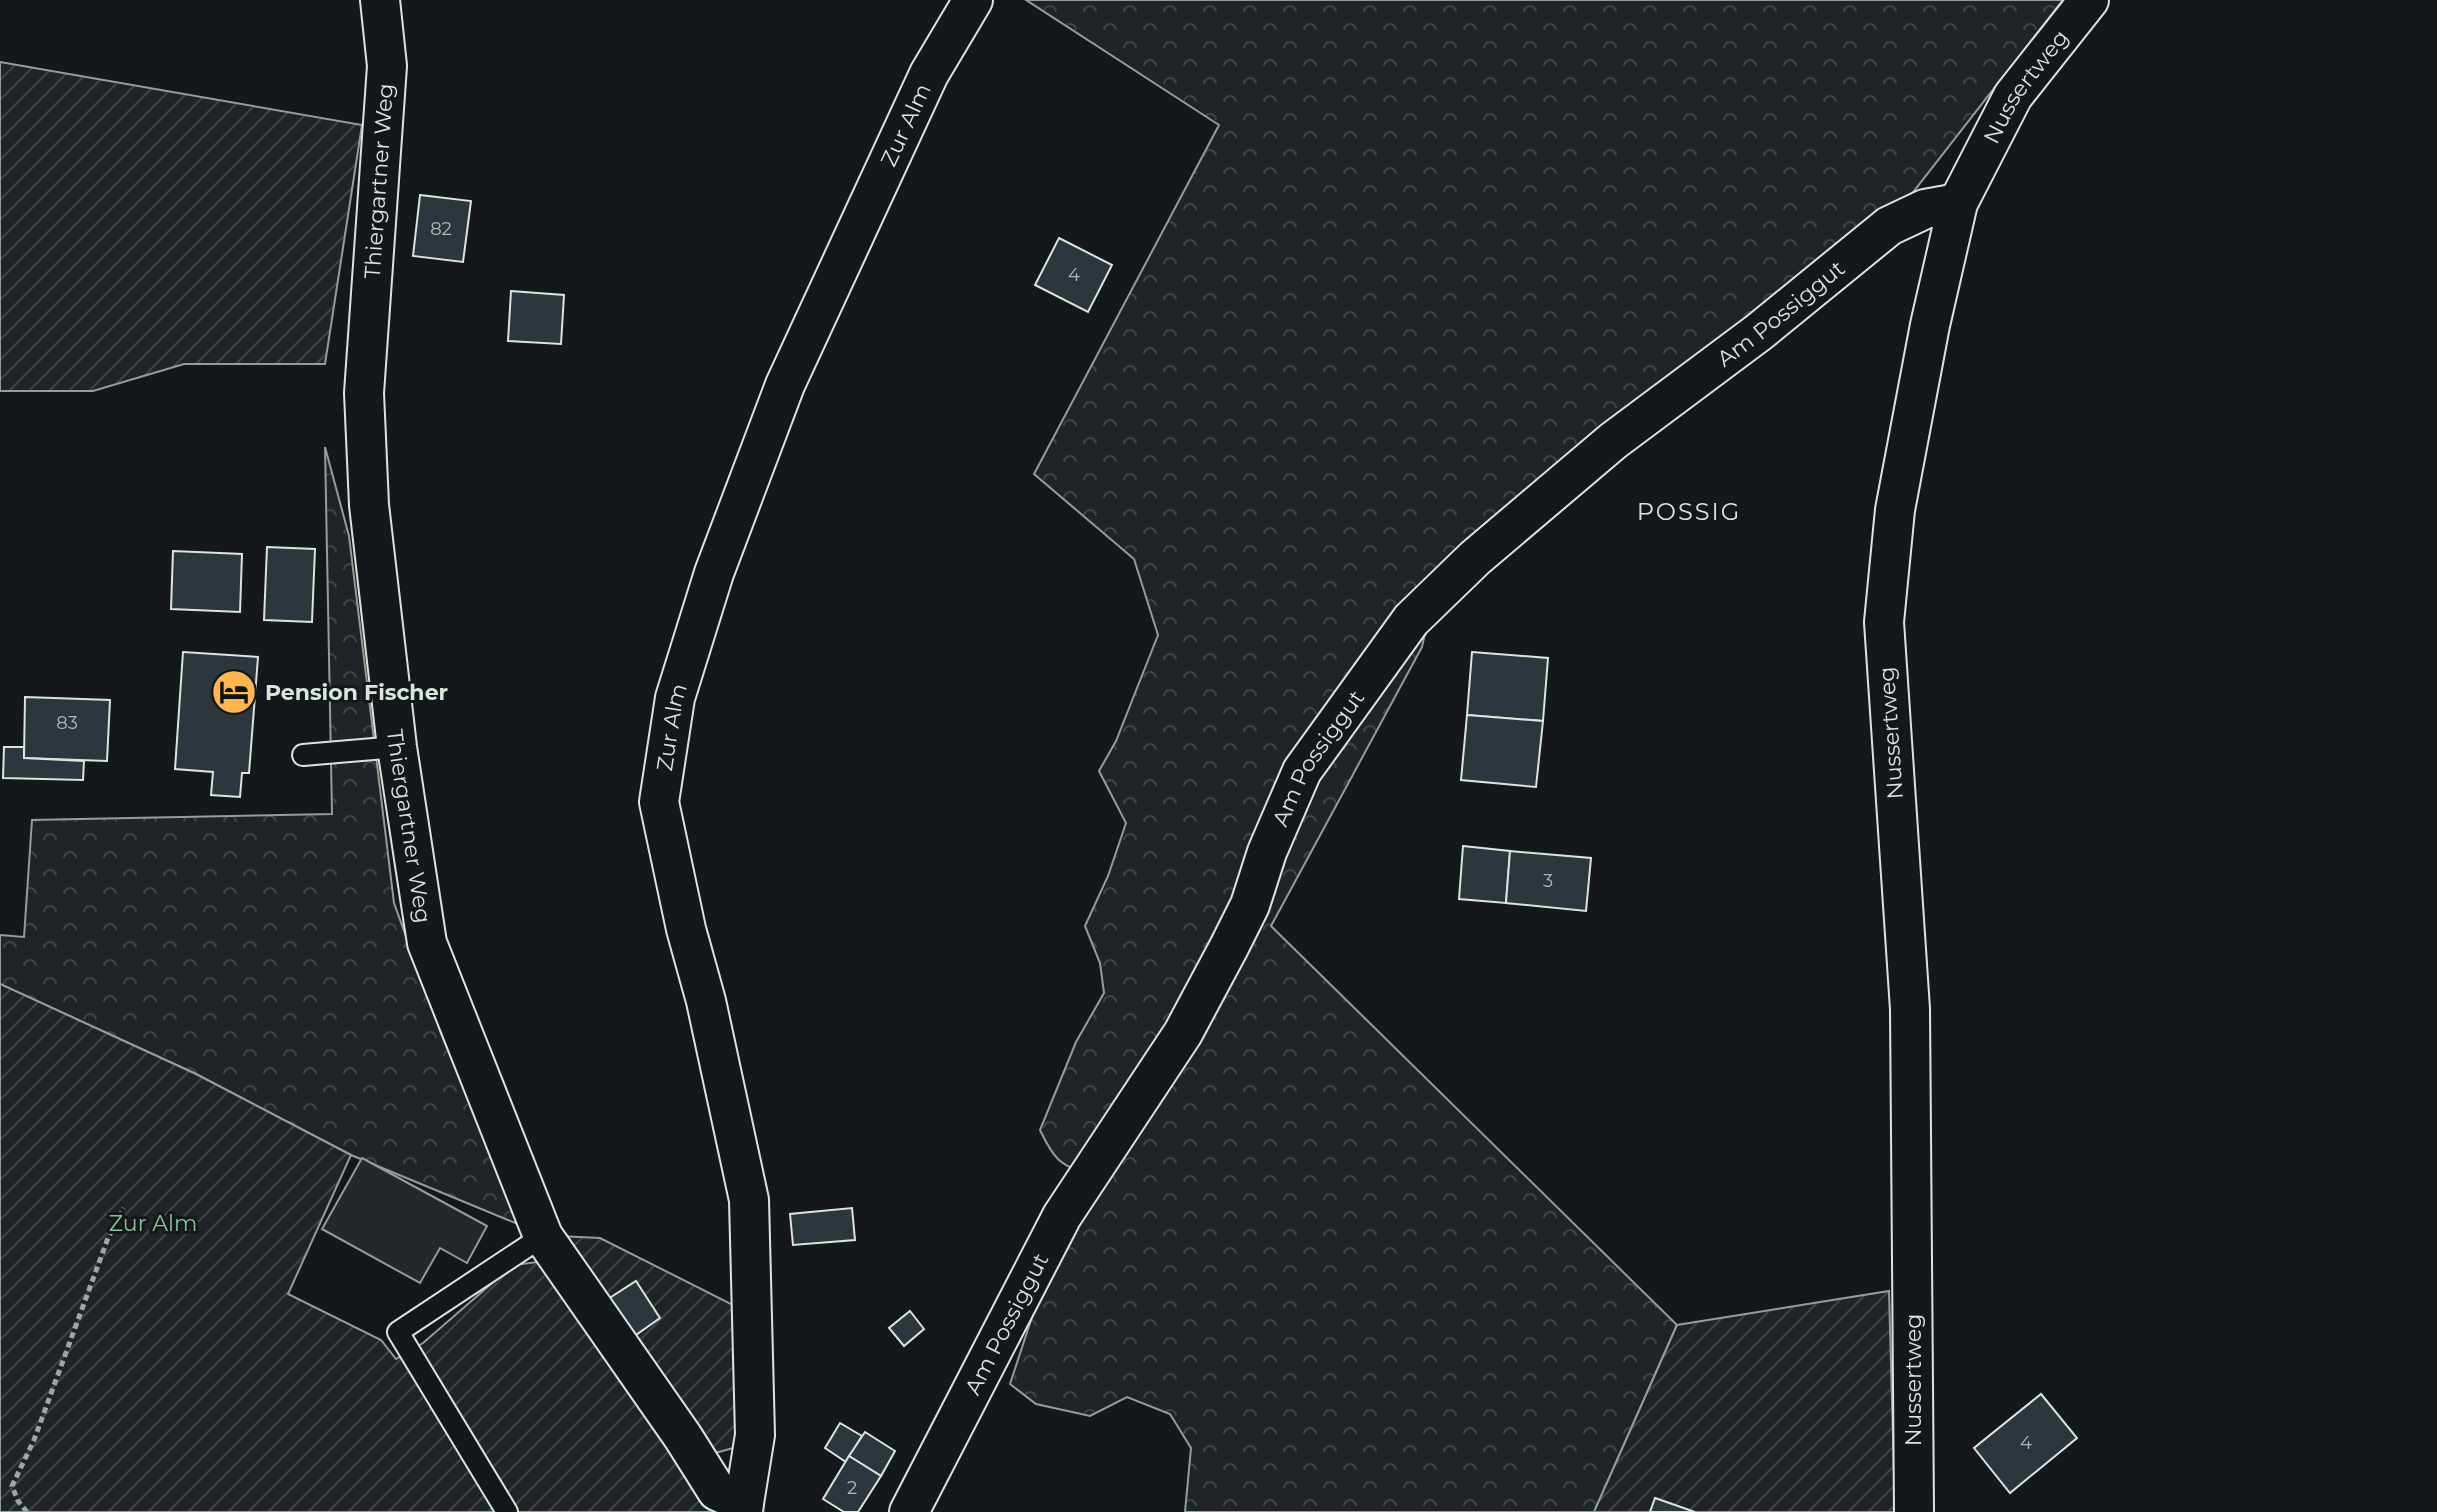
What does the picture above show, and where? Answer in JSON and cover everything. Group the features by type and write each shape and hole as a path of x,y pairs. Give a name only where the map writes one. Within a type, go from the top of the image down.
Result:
{"street":[{"name":"Thiergartner Weg","path":"380,0 387,66 364,393 369,505 397,747 427,943 543,1236 717,1491 743,1508"},
{"name":"Zur Alm","path":"743,1508 755,1435 749,1200 706,1001 686,929 659,802 661,787 679,684 714,573 785,385 929,74 973,0"},
{"name":"Nussertweg","path":"1914,1512 1910,1009 1884,622 1895,510 1930,325 1958,203 2013,96 2089,0"},
{"name":"Am Possiggut","path":"909,1512 1062,1216 1183,1033 1222,960 1250,905 1267,852 1302,771 1411,620 1475,558 1613,441 1759,332 1889,226 1925,209 1958,203"}],"lane":[{"path":"303,755 397,747"},
{"path":"507,1512 398,1332 543,1236"}],"path":[{"path":"27,1512 12,1486 34,1440 108,1238 124,1208"}],"green space":[{"path":"1026,0 2063,0 1903,205 1435,588 1422,647 1271,926 1677,1325 1594,1512 1185,1512 1191,1448 1170,1414 1127,1397 1090,1416 1036,1404 1010,1384 1034,1311 1101,1182 1058,1159 1040,1130 1076,1042 1104,993 1100,963 1085,926 1108,876 1126,823 1099,771 1116,741 1158,635 1134,559 1034,474 1219,125"},
{"path":"0,62 362,125 325,364 184,364 93,391 0,391"},
{"path":"325,447 349,536 394,903 441,1033 520,1225 351,1155 196,1074 0,984 0,935 24,937 32,820 332,814"},
{"name":"Zur Alm","path":"0,984 196,1074 351,1155 288,1294 381,1340 396,1359 423,1343 513,1265 538,1262 556,1273 689,1466 712,1512 0,1512"},
{"path":"558,1236 600,1238 743,1310 744,1445 708,1455"},
{"path":"1889,1291 1895,1512 1594,1512 1677,1325"}],"shaded area":[{"path":"362,1158 487,1226 467,1263 440,1248 420,1283 322,1229"}],"building":[{"path":"420,195 471,201 463,262 413,256"},
{"path":"1059,238 1112,265 1088,312 1035,285"},
{"path":"511,291 564,295 561,344 508,341"},
{"path":"267,547 315,549 312,622 264,620"},
{"path":"173,551 242,554 240,612 171,609"},
{"path":"183,652 258,657 249,773 242,773 240,797 211,795 213,772 175,769"},
{"path":"1472,652 1548,658 1543,721 1467,715"},
{"path":"25,697 110,700 107,761 24,758"},
{"path":"1467,715 1543,721 1536,787 1461,780"},
{"path":"4,747 24,747 24,758 84,761 83,780 3,778"},
{"path":"1463,846 1510,851 1506,903 1459,899"},
{"path":"1510,851 1591,858 1586,911 1506,903"},
{"path":"852,1208 855,1240 793,1245 790,1214"},
{"path":"636,1281 660,1318 633,1337 608,1299"},
{"path":"910,1311 924,1329 904,1346 889,1328"},
{"path":"2041,1394 2077,1438 2010,1493 1974,1448"},
{"path":"840,1423 862,1436 846,1462 825,1448"},
{"path":"865,1432 895,1451 881,1476 849,1456"},
{"path":"849,1456 881,1476 858,1512 844,1512 823,1499"},
{"path":"1655,1498 1695,1512 1650,1512"}],"place":[{"name":"Pension Fischer","path":"234,692"}],"district":[{"name":"POSSIG","path":"1689,511"}]}
